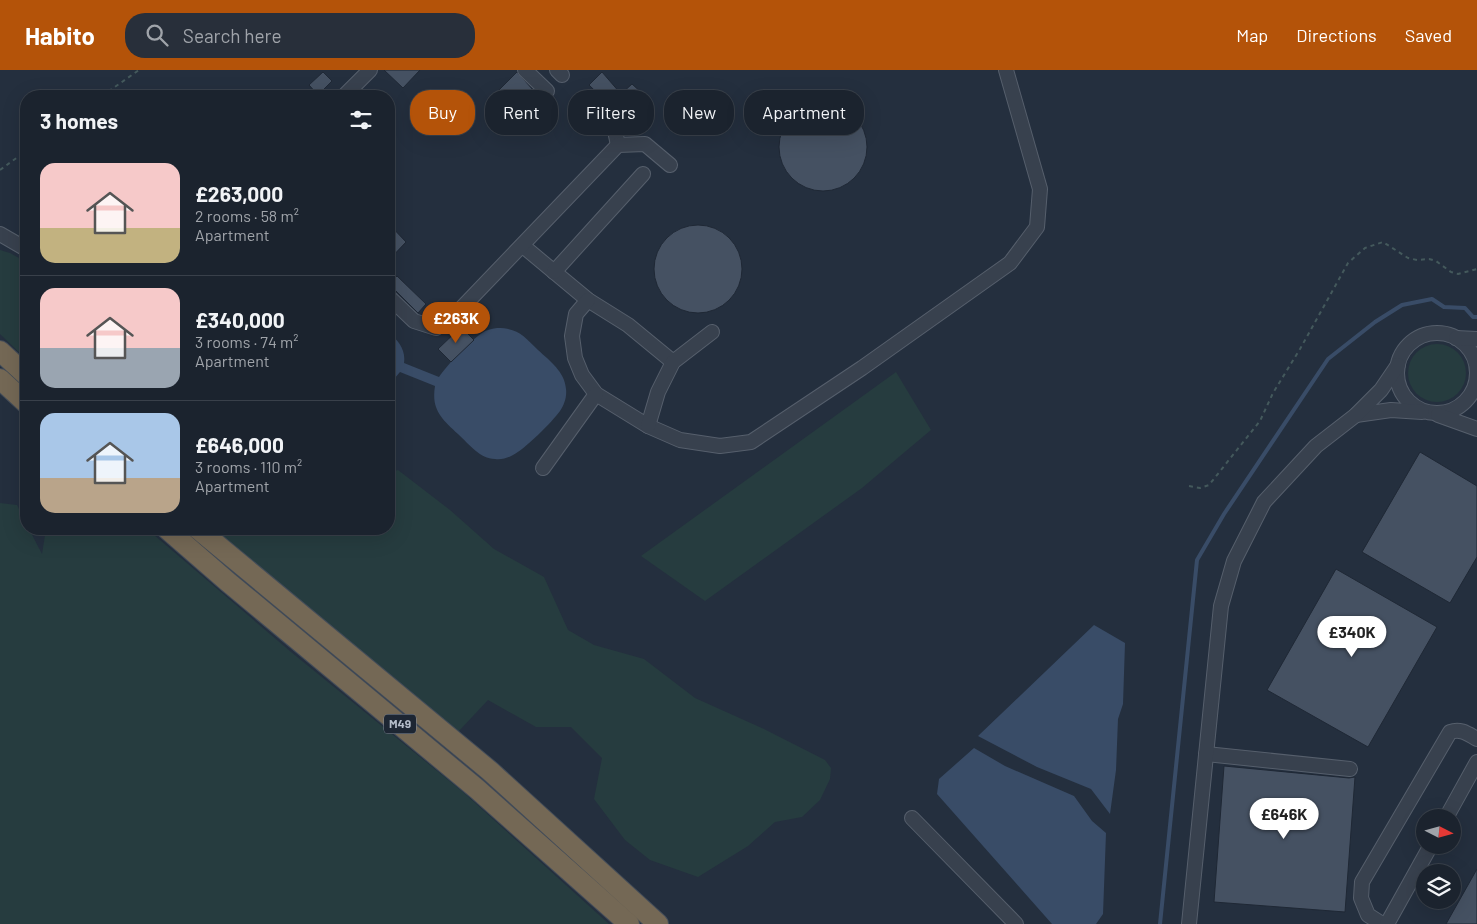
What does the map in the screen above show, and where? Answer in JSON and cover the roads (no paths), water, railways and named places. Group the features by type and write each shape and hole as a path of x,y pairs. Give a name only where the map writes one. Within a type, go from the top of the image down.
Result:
{"highway":[{"path":"0,351 20,369"},
{"path":"0,379 20,397"},
{"name":"M49","path":"174,535 477,789 629,924"},
{"name":"M49","path":"205,535 490,771 658,924"}],"street":[{"path":"350,90 370,70"},
{"path":"525,70 545,90"},
{"path":"588,300 576,314 572,336 575,358 582,375 596,394 648,426 680,440 720,446 751,442 862,368 1010,262 1037,227 1040,189 1006,70"},
{"path":"616,135 618,145"},
{"path":"395,303 414,321 436,328 453,317 618,145 645,144 670,165"},
{"path":"554,272 643,174"},
{"path":"0,234 20,246"},
{"path":"522,246 588,300 628,325 672,362"},
{"path":"648,426 658,392 672,362 712,332"},
{"path":"1477,339 1456,338 1438,333 1426,335 1411,342 1402,353 1398,365 1397,380 1400,390 1414,406 1477,429"},
{"path":"1356,415 1391,410 1430,413 1451,411 1460,406 1468,398 1476,385 1476,366 1473,356 1467,347 1456,338"},
{"path":"1189,924 1221,606 1234,562 1264,502 1316,446 1356,415 1381,390 1398,365"},
{"path":"543,468 596,394"},
{"path":"1382,924 1368,915 1361,898 1362,882 1450,732 1462,731 1477,739"},
{"path":"1206,754 1350,769"},
{"path":"1451,809 1477,762"},
{"path":"912,818 1016,924"},
{"path":"1388,924 1426,854"}],"water":[{"path":"491,329 510,329 516,331 529,341 560,372 565,383 566,392 565,401 561,409 545,428 518,452 500,459 480,454 447,424 436,408 435,386 400,372 395,378 395,339 403,349 404,363 439,377 447,366 477,336"},
{"path":"1094,625 1125,643 1123,704 1118,719 1116,770 1110,814 1091,789 1037,767 978,736"},
{"path":"974,748 1005,766 1074,796 1092,821 1106,833 1103,914 1096,924 1052,924 937,794 939,779"}],"waterway":[{"path":"1160,924 1197,560 1224,514 1328,359 1375,322 1402,305 1432,299 1444,307 1465,308 1473,317 1477,317"}]}
